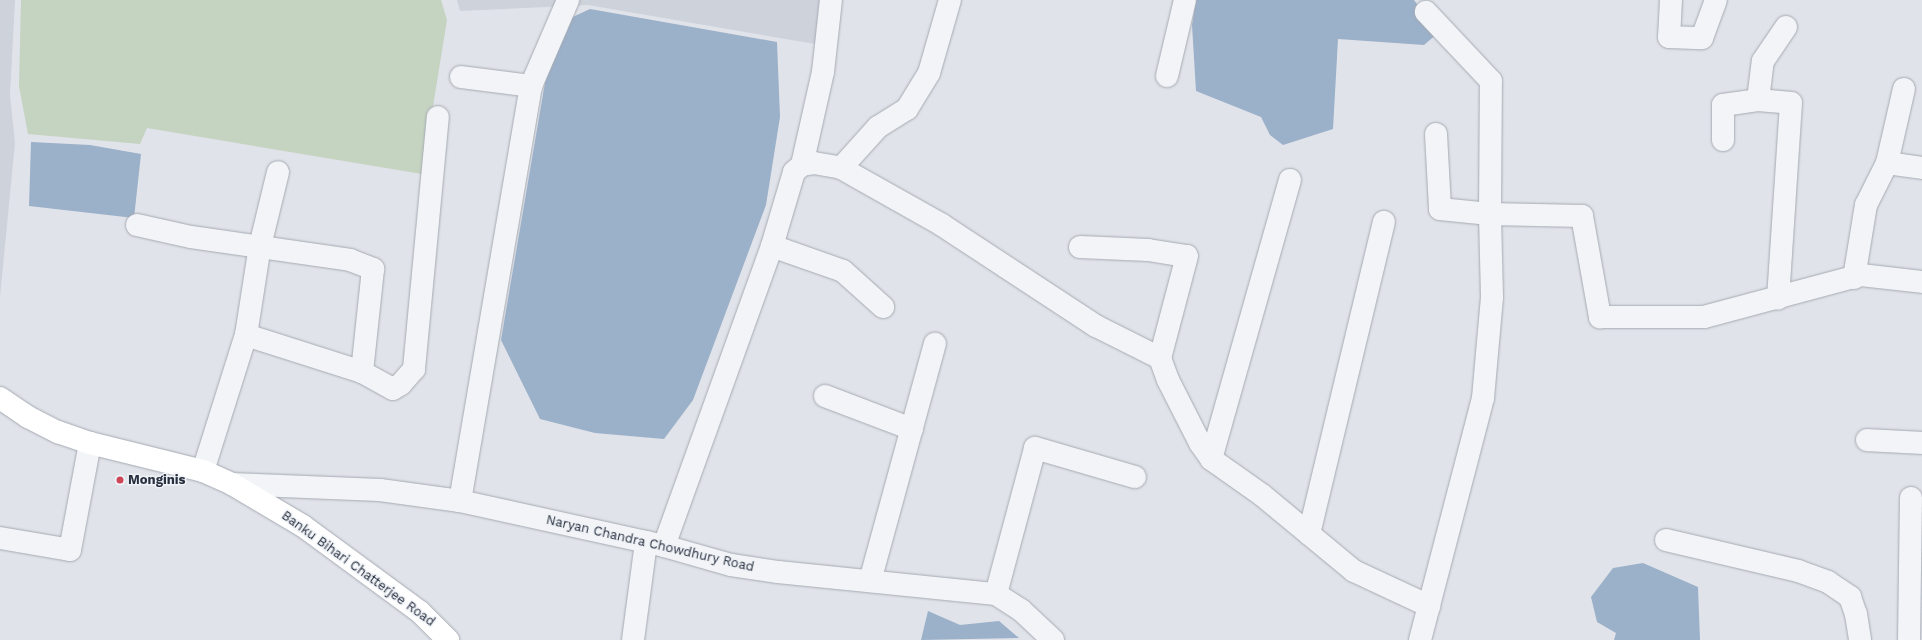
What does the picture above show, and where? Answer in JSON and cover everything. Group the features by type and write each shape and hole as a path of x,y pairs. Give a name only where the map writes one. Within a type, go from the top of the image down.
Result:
{"main road":[{"name":"Banku Bihari Chatterjee Road","path":"0,398 28,417 90,443 203,470 232,484 303,526 420,612 448,640"}],"street":[{"path":"460,501 531,86 568,0"},
{"path":"802,165 823,72 831,0"},
{"path":"841,168 878,127 907,109 929,73 950,0"},
{"path":"1167,76 1185,0"},
{"path":"1671,0 1669,37 1702,38 1716,0"},
{"path":"1420,640 1483,398 1492,297 1490,214 1491,82 1426,12"},
{"path":"1758,100 1763,61 1786,27"},
{"path":"461,77 531,86"},
{"path":"1854,278 1866,205 1887,163 1904,89"},
{"path":"1723,140 1722,105 1758,100 1791,103 1778,299"},
{"path":"246,335 362,372 393,389 401,384 414,369 438,117"},
{"path":"1436,134 1440,209 1490,214 1582,216 1600,317 1704,317 1778,299 1780,296 1861,276 1922,282"},
{"path":"633,640 655,544 772,246 794,172 802,165 814,163 841,168 942,225 1096,326 1160,358 1189,422 1211,459 1309,534 1354,571 1429,606"},
{"path":"1887,163 1922,168"},
{"path":"203,470 246,335 260,246 278,172"},
{"path":"1211,459 1290,180"},
{"path":"1309,534 1384,222"},
{"path":"137,225 191,237 350,260 373,269 362,372"},
{"path":"772,246 843,271 883,307"},
{"path":"1080,247 1148,250 1187,256 1160,358"},
{"path":"870,581 935,344"},
{"path":"824,396 912,429"},
{"path":"1867,440 1922,443"},
{"path":"0,538 70,550 90,443"},
{"path":"996,594 1035,448 1135,477"},
{"name":"Naryan Chandra Chowdhury Road","path":"232,484 380,490 460,501 655,544 731,565 996,594 1021,610 1053,640"},
{"path":"1909,640 1911,498"},
{"path":"1666,540 1798,571 1828,582 1850,597 1856,614 1860,640"}],"shaded area":[{"path":"0,0 15,0 10,95 15,143 0,297"},
{"path":"457,0 819,0 815,44 588,5 460,11"}],"green space":[{"path":"21,0 441,0 447,20 422,174 147,128 140,144 28,134 19,86"}],"water":[{"path":"1196,0 1414,0 1438,33 1424,45 1338,39 1333,129 1283,145 1270,135 1261,117 1196,91 1192,25"},
{"path":"590,9 777,42 780,117 766,205 693,400 664,439 595,433 540,419 501,340 547,71 551,27"},
{"path":"31,142 90,145 141,154 134,218 29,206"},
{"path":"1643,563 1698,587 1700,640 1614,640 1616,633 1597,622 1591,597 1613,568"},
{"path":"928,611 960,625 999,621 1019,638 921,640"}],"place":[{"name":"Monginis","path":"120,480"}]}
